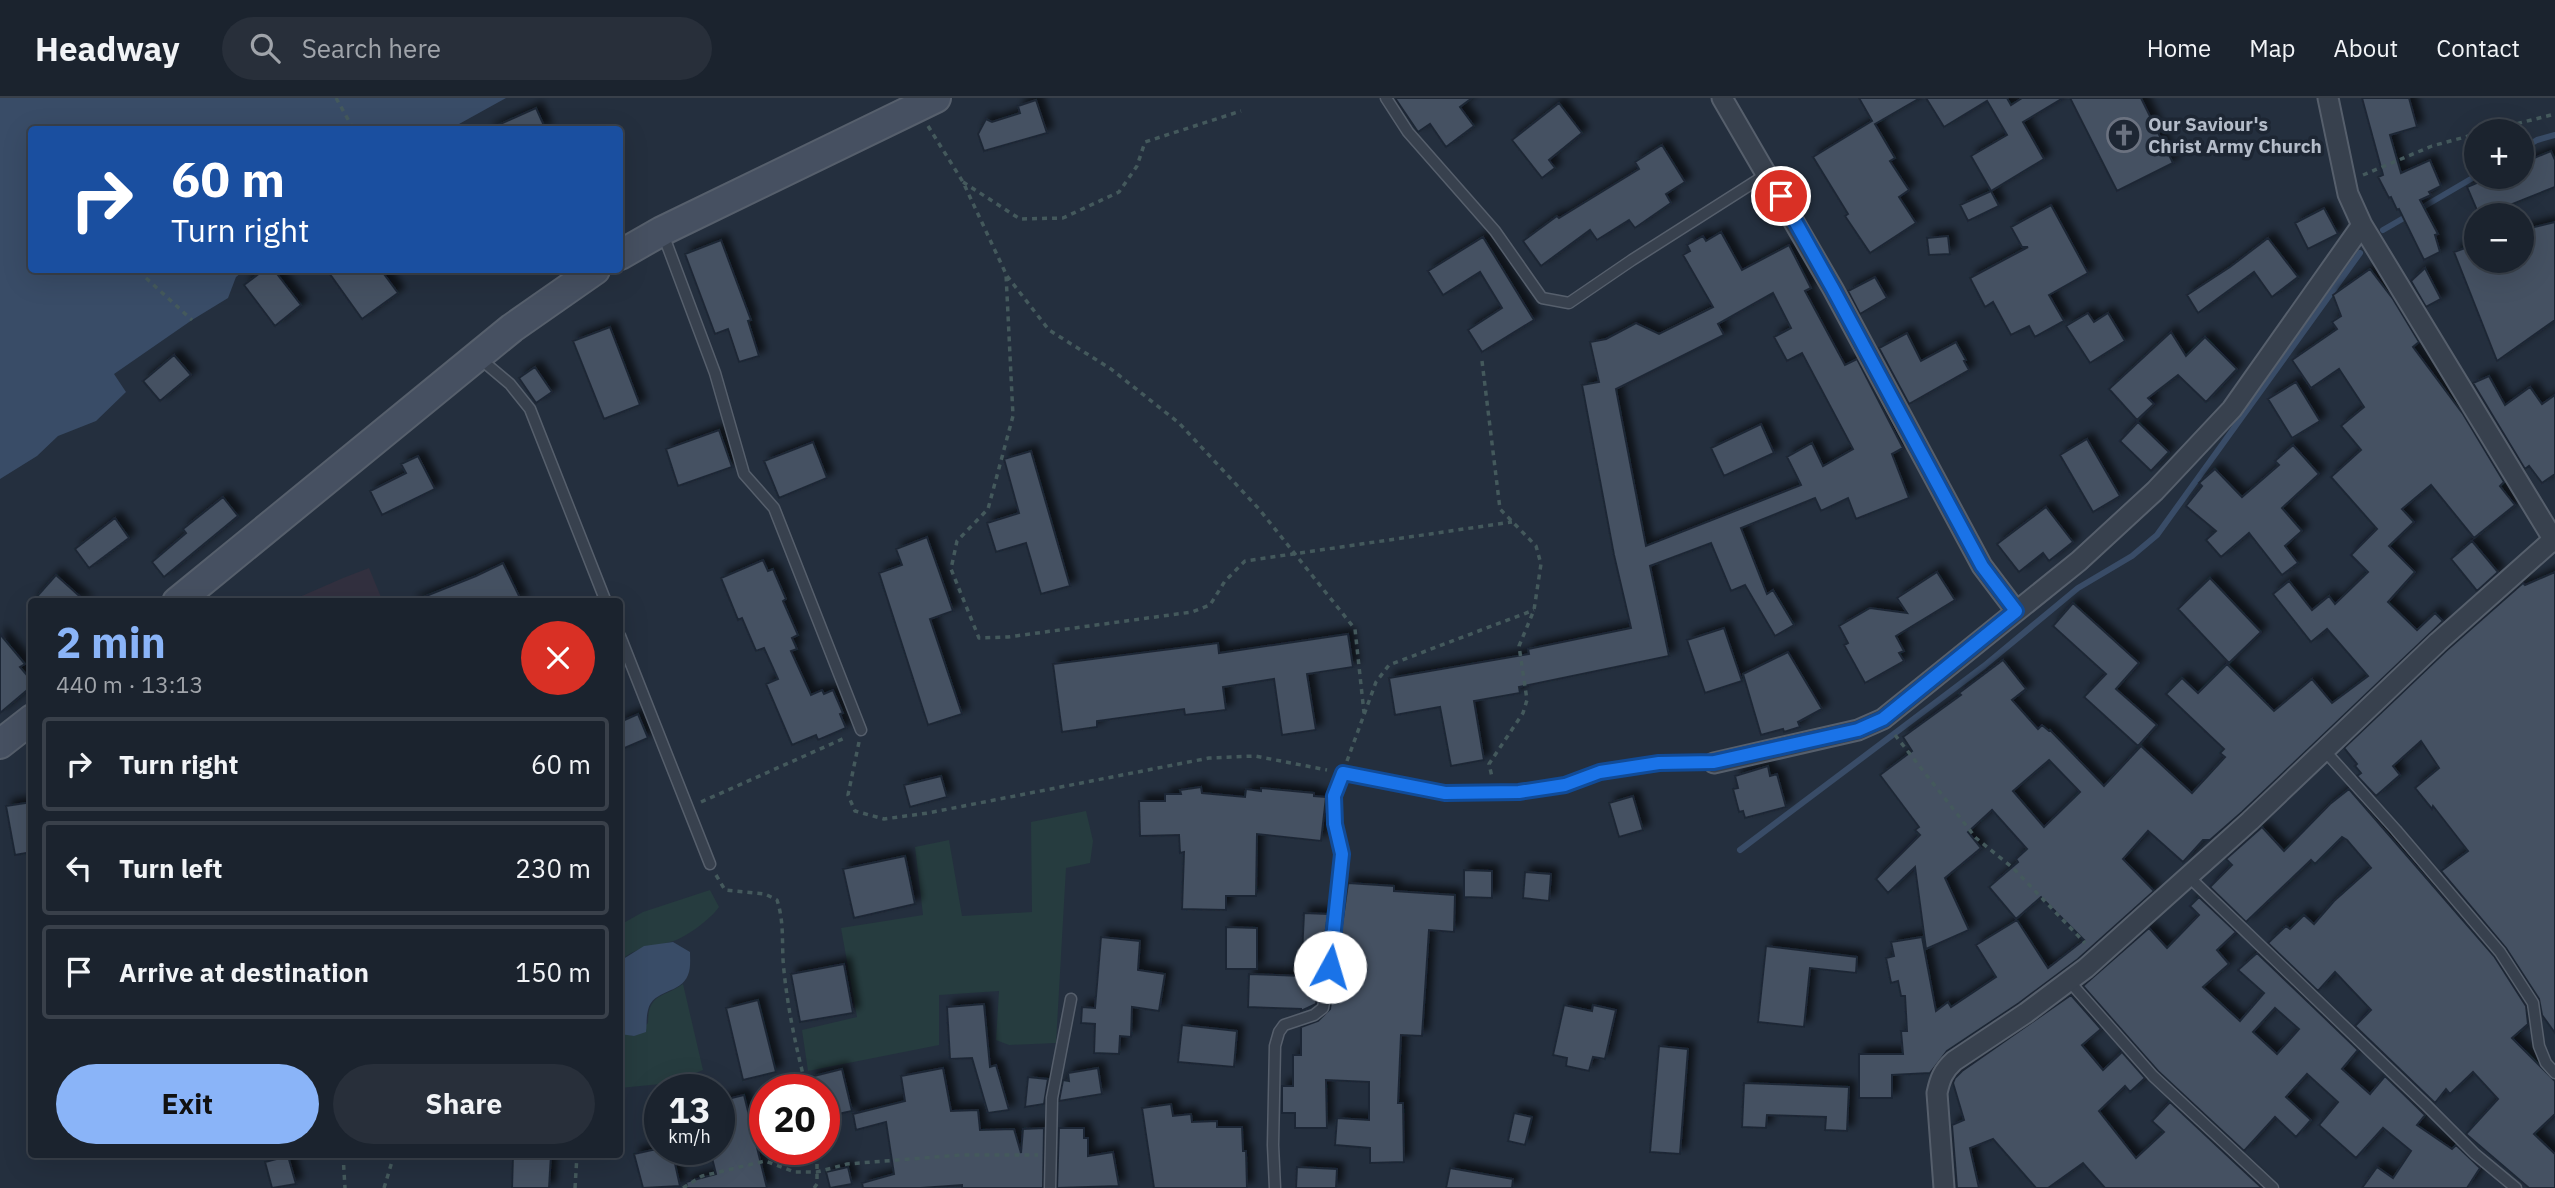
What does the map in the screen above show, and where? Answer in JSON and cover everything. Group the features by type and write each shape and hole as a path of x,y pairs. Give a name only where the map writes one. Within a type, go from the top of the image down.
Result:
{"street":[{"path":"1722,98 1833,289 1982,566 2016,611"},
{"path":"1944,1188 1937,1093 1940,1078 1954,1061 2099,957 2438,642 2554,540 2362,225 2346,182 2328,98"},
{"path":"623,253 662,231 926,103"},
{"path":"1714,762 1858,730 1883,719 2079,561 2155,491 2232,409 2362,225"},
{"path":"182,598 512,328 591,273"},
{"path":"0,744 28,722"}],"lane":[{"path":"1385,98 1408,132 1494,231 1542,298 1569,303 1768,173"},
{"path":"662,231 715,373 744,474 774,508 862,730"},
{"path":"477,357 510,384 530,409 604,598"},
{"path":"623,644 710,864"},
{"path":"2324,750 2500,952 2533,1003 2539,1046 2546,1063 2555,1073"},
{"path":"1275,1188 1275,1046 1284,1026 1314,1015 1323,1008 1342,854 1335,824 1334,796 1343,773 1445,793 1494,793 1565,785 1600,772 1659,763 1714,762"},
{"path":"2188,876 2475,1154 2516,1188"},
{"path":"2069,981 2153,1076 2273,1188"},
{"path":"1049,1188 1052,1098 1071,999"}],"path":[{"path":"336,98 352,126"},
{"path":"926,103 1006,274 1049,330 1111,369 1179,424 1259,509 1354,629 1364,715"},
{"path":"963,182 1020,219 1063,218 1119,192 1137,166 1145,142 1241,111"},
{"path":"2534,119 2555,114"},
{"path":"2346,182 2432,146 2464,137"},
{"path":"1006,274 1013,416 988,509 957,541 951,569 979,638 1008,637 1192,612 1210,605 1225,581 1245,561 1512,522"},
{"path":"146,278 192,320"},
{"path":"1482,361 1500,509 1536,546 1541,564 1534,610 1519,646 1527,700 1523,713 1489,764 1494,793"},
{"path":"862,730 848,795 855,811 884,819 928,813 1209,758 1255,756 1343,773 1376,682 1389,664 1534,610"},
{"path":"688,808 862,730"},
{"path":"1898,739 1976,838 2013,868 2099,957"},
{"path":"710,864 725,890 765,894 777,900 783,918 784,970 802,1074"},
{"path":"683,1188 702,1176 765,1161 795,1172 817,1172 847,1164 961,1155 1051,1156"},
{"path":"343,1158 345,1188"},
{"path":"384,1188 393,1158"},
{"path":"575,1188 577,1158"},
{"path":"814,1188 817,1184 817,1165"}],"shaded area":[{"path":"369,568 381,598 297,598"}],"green space":[{"path":"1086,811 1093,841 1090,863 1066,868 1056,1043 1009,1045 996,1040 999,991 939,995 939,1045 808,1071 802,1030 857,1017 841,928 923,915 915,847 949,840 962,916 1032,912 1031,822"},
{"path":"710,890 719,907 690,933 676,940 638,950 623,958 623,923 643,912"},
{"path":"683,984 703,1070 693,1074 644,1074 644,1086 623,1088 623,1034 634,1036 648,1023 654,1001"}],"water":[{"path":"0,98 506,98 455,126 28,126 28,273 241,273 236,277 228,298 114,374 126,392 96,421 58,436 37,456 0,479"},
{"path":"673,942 690,952 688,975 680,986 655,998 651,1003 647,1013 646,1032 634,1036 623,1034 623,959 644,946"}],"building":[{"path":"1395,98 1472,98 1460,107 1474,126 1446,147 1430,124 1418,132"},
{"path":"1859,98 1920,98 1875,124 1895,158 1890,161 1909,190 1899,197 1916,223 1870,253 1845,216 1848,214 1813,157 1872,121"},
{"path":"1926,98 2007,98 2011,105 2022,98 2063,98 2023,122 2044,159 1991,191 1971,156 2007,135 1987,101 1944,127"},
{"name":"Our Saviour's Christ Army Church","path":"2070,98 2141,98 2173,163 2117,191"},
{"path":"2362,98 2409,98 2417,127 2390,135 2401,173 2430,160 2441,186 2420,200 2438,234 2435,235 2440,252 2424,260 2399,209 2397,210 2391,197 2389,198 2378,177 2383,175"},
{"path":"1036,100 1047,133 984,151 978,134 986,119 992,122 1020,113 1018,106"},
{"path":"1559,103 1582,133 1549,160 1555,168 1542,178 1512,140"},
{"path":"536,108 544,126 496,126"},
{"path":"1662,145 1685,182 1666,194 1671,203 1635,228 1629,220 1597,240 1590,230 1541,266 1523,241 1557,216 1559,218 1639,169 1635,162"},
{"path":"2551,151 2555,160 2555,187 2515,203 2474,203 2468,189 2534,189 2534,158"},
{"path":"1991,191 1999,206 1968,221 1960,205"},
{"path":"2051,205 2088,273 2049,295 2064,321 2035,337 2029,326 2011,335 1993,302 1985,307 1970,278 2028,247 2022,247 2011,227"},
{"path":"2324,208 2338,234 2308,249 2295,223"},
{"path":"2555,222 2555,320 2497,361 2454,252 2464,248 2464,273 2534,273 2534,227"},
{"path":"1721,232 1742,270 1789,245 1811,288 1805,291 1845,365 1857,359 1903,448 1892,454 1909,498 1856,519 1848,498 1821,511 1815,498 1741,528 1767,594 1773,590 1794,625 1775,636 1745,585 1731,591 1711,543 1650,566 1669,656 1519,687 1520,693 1474,701 1484,760 1451,766 1440,707 1395,715 1389,678 1529,654 1528,649 1631,628 1614,555 1582,385 1599,382 1590,342 1606,339 1636,323 1659,334 1713,307 1683,255 1690,251 1687,245 1703,236 1706,241","holes":["1773,293 1791,328 1774,337 1787,361 1802,353 1853,449 1823,466 1812,443 1787,457 1801,485 1646,546 1616,389 1724,335 1718,324"]},
{"path":"1948,236 1950,254 1929,255 1927,238"},
{"path":"1483,237 1534,320 1482,352 1468,330 1502,308 1480,272 1443,295 1428,271"},
{"path":"2268,238 2298,277 2272,297 2254,272 2198,313 2187,295"},
{"path":"721,240 751,320 748,321 759,356 739,362 728,329 715,334 685,254"},
{"path":"2425,268 2441,299 2426,307 2411,281"},
{"path":"2370,269 2393,299 2419,342 2413,347 2463,414 2504,482 2500,486 2515,505 2474,538 2431,485 2402,509 2414,522 2389,546 2415,572 2388,602 2417,630 2435,613 2443,621 2242,812 2210,840 2203,840 2183,862 2148,831 2123,859 2154,891 2078,959 1947,1051 1930,1073 1892,1075 1892,1098 1859,1098 1859,1054 1903,1054 1901,1031 1907,1031 1905,996 1901,996 1898,981 1891,983 1886,958 1894,956 1891,942 1922,937 1936,1011 1948,1002 1951,1007 1996,977 1976,945 2017,920 2048,968 2084,940 2041,897 2016,919 1989,887 2018,862 2016,859 2027,849 1992,810 1968,832 1981,848 1945,878 1969,930 1926,949 1915,867 1888,893 1876,879 1920,835 1915,830 1919,827 1880,775 1912,751 1903,737 1961,695 1959,693 2003,660 2026,689 2012,700 2038,729 2042,725 2050,730 2104,786 2141,746 2192,793 2225,757 2220,753 2224,749 2166,694 2182,678 2198,693 2227,664 2274,711 2312,679 2332,703 2368,676 2327,629 2311,642 2273,594 2289,581 2312,610 2329,596 2335,604 2368,572 2351,555 2377,529 2331,477 2361,450 2341,426 2364,407 2339,369 2311,388 2292,360 2337,329 2332,322 2341,316 2333,295","holes":["2049,760 2080,792 2044,827 2013,791"]},
{"path":"260,273 276,273 301,305 275,326 244,285"},
{"path":"329,273 383,273 398,293 362,319"},
{"path":"1875,277 1887,298 1860,314 1848,291"},
{"path":"2088,313 2094,322 2108,313 2125,341 2090,363 2066,326"},
{"path":"610,327 640,405 604,419 573,341"},
{"path":"2171,332 2186,356 2205,337 2237,369 2206,402 2178,375 2148,398 2154,404 2137,420 2109,389"},
{"path":"1907,333 1921,361 1956,342 1969,370 1909,404 1879,348"},
{"path":"174,355 191,375 160,401 143,381"},
{"path":"535,367 552,392 536,403 519,378"},
{"path":"2489,376 2505,405 2530,387 2542,404 2555,395 2555,474 2542,483 2529,466 2525,469 2473,383"},
{"path":"2296,382 2320,421 2292,438 2268,399"},
{"path":"2138,422 2169,452 2151,471 2120,441"},
{"path":"1761,424 1774,453 1724,476 1711,448"},
{"path":"719,430 732,467 678,486 666,449"},
{"path":"2087,439 2120,496 2093,512 2060,455"},
{"path":"813,442 827,478 779,498 764,461"},
{"path":"2293,445 2319,474 2282,508 2302,531 2285,546 2298,563 2282,575 2249,533 2221,557 2206,540 2216,531 2186,506 2202,486 2199,483 2215,469 2242,497 2279,465 2275,461"},
{"path":"1031,451 1070,586 1041,594 1026,543 996,552 987,523 1019,513 1004,459"},
{"path":"418,456 435,489 382,515 370,491 406,473 401,464"},
{"path":"223,497 238,516 164,577 152,562 186,533 183,529"},
{"path":"2046,507 2073,542 2049,561 2043,553 2019,572 1997,544"},
{"path":"115,518 129,538 89,568 75,549"},
{"path":"927,537 953,611 930,619 962,714 928,725 879,573 902,565 896,549"},
{"path":"2472,541 2498,572 2477,591 2451,559"},
{"path":"763,560 768,571 773,569 786,599 783,601 798,635 792,638 797,649 791,651 811,695 822,690 824,694 833,690 843,713 840,714 846,728 818,740 816,735 792,745 766,684 778,679 764,648 756,651 742,618 738,620 721,578"},
{"path":"503,563 520,598 421,598"},
{"path":"1937,572 1955,600 1896,636 1904,651 1899,653 1904,661 1865,683 1844,645 1848,643 1839,626 1870,608 1907,613 1897,598"},
{"path":"2555,572 2555,1033 2542,1015 2539,999 2506,948 2441,871 2468,851 2433,806 2432,809 2415,788 2439,768 2421,741 2393,766 2400,775 2376,796 2357,776 2361,773 2355,766 2357,764 2344,748 2446,651 2523,583 2525,585"},
{"path":"56,575 82,598 36,598"},
{"path":"2210,578 2261,632 2229,663 2178,609"},
{"path":"2073,603 2139,663 2116,689 2157,725 2138,746 2084,697 2106,674 2053,626"},
{"path":"1724,628 1742,681 1705,693 1687,640"},
{"path":"0,634 25,664 20,667 28,676 28,689 0,713"},
{"path":"1348,634 1353,667 1307,674 1316,730 1282,735 1274,679 1223,687 1226,710 1185,715 1184,709 1097,721 1097,727 1062,732 1053,664 1218,643 1219,653"},
{"path":"1788,652 1822,709 1798,722 1800,727 1761,735 1743,674"},
{"path":"638,714 648,738 623,749 623,721"},
{"path":"1768,766 1770,776 1777,774 1786,807 1745,818 1743,811 1739,812 1733,789 1738,788 1735,776"},
{"path":"941,776 947,797 910,807 904,785"},
{"path":"1201,787 1202,793 1245,797 1246,789 1261,791 1261,788 1314,793 1314,796 1326,797 1321,841 1257,834 1256,896 1226,896 1226,910 1182,909 1184,852 1180,853 1179,835 1140,836 1139,801 1165,801 1165,794 1181,794 1180,790"},
{"path":"2349,789 2494,956 2526,1006 2528,1024 2512,1038 2555,1081 2555,1114 2534,1134 2555,1154 2555,1188 2529,1188 2466,1134 2498,1099 2473,1072 2450,1094 2446,1089 2435,1103 2355,1026 2371,1010 2335,972 2318,991 2268,943 2286,926 2290,929 2304,915 2314,924 2334,901 2371,868 2347,840 2342,837 2315,864 2311,860 2246,922 2210,887 2232,865 2226,859 2262,827 2284,851 2330,804"},
{"path":"1633,796 1643,830 1619,837 1609,803"},
{"path":"28,803 28,853 15,855 6,806"},
{"path":"905,856 915,904 854,918 843,869"},
{"path":"1464,870 1492,871 1492,898 1464,897"},
{"path":"1525,872 1551,874 1549,901 1523,898"},
{"path":"1348,883 1394,886 1394,891 1455,895 1454,932 1429,930 1422,1036 1401,1035 1398,1103 1403,1103 1404,1162 1370,1163 1370,1148 1335,1145 1337,1118 1369,1120 1369,1082 1326,1080 1327,1128 1295,1128 1295,1113 1282,1113 1282,1086 1293,1086 1293,1055 1301,1055 1301,1027 1318,1021 1330,1009"},
{"path":"2199,897 2236,932 2217,950 2229,964 2203,987 2240,1021 2264,993 2238,970 2257,953 2358,1050 2342,1069 2370,1094 2385,1076 2425,1115 2417,1125 2452,1149 2456,1145 2480,1168 2467,1188 2362,1188 2377,1167 2393,1178 2411,1151 2383,1128 2356,1158 2319,1125 2338,1102 2307,1074 2286,1097 2311,1120 2296,1137 2275,1117 2244,1151 2158,1071 2083,986 2149,928 2167,948 2199,915 2190,906","holes":["2275,1008 2299,1029 2277,1054 2253,1032"]},
{"path":"1304,913 1328,914 1316,1004 1301,1011 1248,1007 1249,974 1301,976"},
{"path":"1226,927 1257,928 1257,969 1226,969"},
{"path":"1101,937 1140,941 1138,970 1165,974 1159,1011 1132,1007 1131,1037 1120,1036 1119,1054 1094,1053 1095,1024 1081,1023 1082,1007 1095,1008"},
{"path":"1766,946 1857,957 1856,973 1810,968 1804,1027 1758,1022"},
{"path":"844,964 853,1013 800,1022 791,974"},
{"path":"2071,995 2101,1029 2082,1045 2103,1070 2122,1052 2145,1078 2130,1092 2125,1086 2099,1111 2136,1158 2164,1132 2152,1121 2170,1102 2262,1188 2105,1188 2083,1163 2048,1188 2036,1188 1993,1139 1970,1148 1979,1188 1957,1188 1952,1125 1964,1120 1953,1083 1955,1078"},
{"path":"758,1000 776,1072 749,1074 749,1079 743,1080 726,1008"},
{"path":"984,1004 990,1067 996,1065 1009,1110 988,1113 972,1058 950,1059 947,1007"},
{"path":"1564,1005 1592,1011 1593,1005 1616,1010 1605,1059 1593,1057 1589,1071 1566,1066 1567,1058 1553,1055"},
{"path":"1182,1025 1237,1031 1234,1067 1178,1062"},
{"path":"1659,1046 1688,1049 1680,1154 1650,1152"},
{"path":"943,1068 951,1111 978,1110 980,1130 1014,1129 1021,1153 1023,1129 1044,1128 1043,1188 962,1188 962,1185 863,1188 862,1183 894,1174 886,1122 856,1130 853,1114 905,1101 901,1076"},
{"path":"1098,1068 1102,1094 1059,1101 1063,1080 1069,1081 1068,1073"},
{"path":"842,1069 852,1111 840,1114 840,1074 822,1074"},
{"path":"1028,1077 1048,1079 1044,1104 1025,1107"},
{"path":"1744,1083 1849,1087 1847,1131 1825,1130 1826,1117 1767,1115 1766,1128 1742,1127"},
{"path":"744,1095 749,1115 749,1165 761,1165 767,1188 687,1188 686,1182 716,1174 714,1165 735,1165 735,1097"},
{"path":"1171,1104 1173,1116 1191,1114 1192,1122 1217,1121 1217,1127 1242,1127 1247,1188 1154,1188 1142,1108"},
{"path":"1514,1113 1532,1117 1525,1145 1508,1141"},
{"path":"1059,1128 1084,1128 1084,1138 1088,1138 1088,1156 1113,1152 1119,1186 1057,1188"},
{"path":"644,1152 644,1165 675,1165 680,1186 643,1188 634,1154"},
{"path":"289,1158 296,1184 272,1188 265,1162"},
{"path":"513,1158 551,1158 549,1188 512,1188"},
{"path":"848,1167 852,1184 830,1188 826,1172"},
{"path":"1297,1167 1337,1169 1336,1188 1296,1188"},
{"path":"1450,1168 1513,1179 1512,1188 1446,1188"}],"waterway":[{"path":"2534,142 2555,135"},
{"path":"2418,210 2464,183"},
{"path":"2383,230 2409,215"},
{"path":"1740,850 1984,666 2078,588 2132,556 2157,535 2360,253"}],"place":[{"name":"Our Saviour's Christ Army Church","path":"2124,135"}],"route":[{"path":"1330,967 1342,854 1335,824 1334,796 1343,773 1445,793 1519,792 1565,785 1600,772 1659,763 1714,762 1858,730 1883,719 2016,611 1982,566 1781,196"}]}
